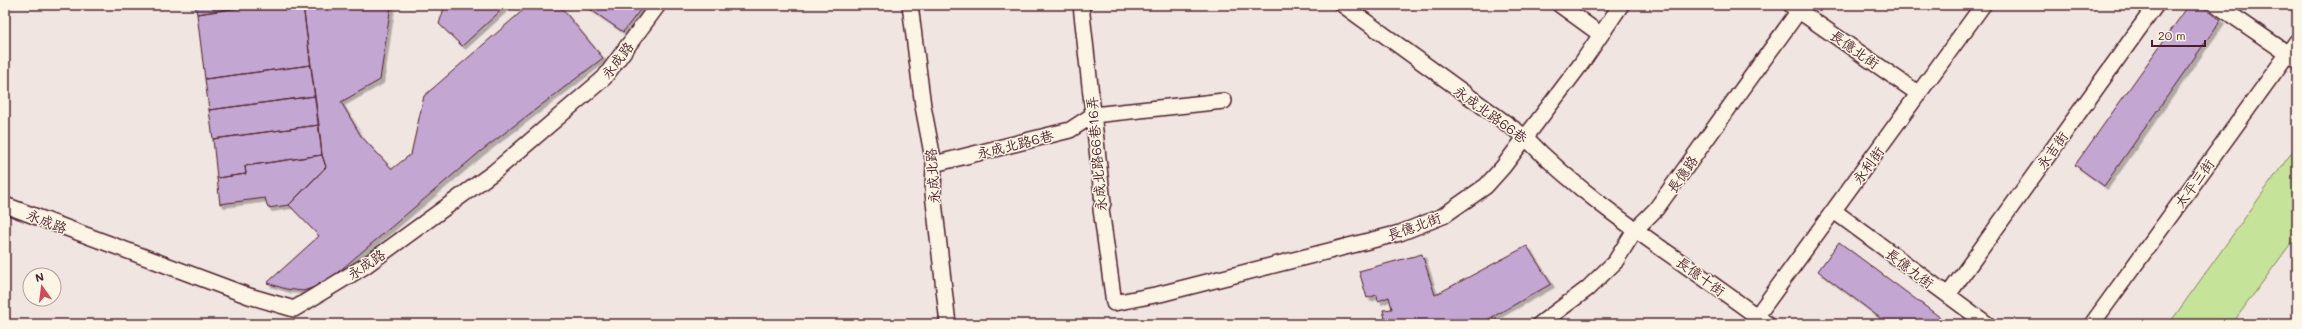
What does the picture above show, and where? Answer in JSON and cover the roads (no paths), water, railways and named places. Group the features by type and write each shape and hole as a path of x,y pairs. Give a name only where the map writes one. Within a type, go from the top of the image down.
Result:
{"street":[{"name":"永成路","path":"5,205 242,294 294,309 365,266 499,167 604,78 658,5"},
{"name":"永成北路","path":"910,5 923,106 934,164 933,193 948,324"},
{"name":"永成北路66巷16弄","path":"1081,5 1103,203 1101,209 1114,303"},
{"name":"永成北路66巷","path":"1343,5 1525,137 1543,156 1635,230"},
{"path":"1560,5 1600,34"},
{"name":"長億北街","path":"1114,303 1160,294 1400,233 1427,224 1458,206 1486,186 1503,167 1581,64 1621,5"},
{"name":"永利街","path":"1758,321 1834,211 1983,5"},
{"name":"永吉街","path":"1948,295 2156,5"},
{"path":"2217,5 2292,57"},
{"name":"長億北街","path":"1798,7 1919,94"},
{"name":"長億路","path":"1540,324 1586,289 1615,262 1635,230 1656,209 1798,7"},
{"name":"太平三街","path":"2092,324 2292,57 2297,41"},
{"path":"1093,115 1224,101"},
{"name":"永成北路6巷","path":"934,164 1070,130 1093,115"},
{"name":"長億九街","path":"1834,211 1987,324"},
{"name":"長億十街","path":"1635,230 1665,250 1758,321"}]}
